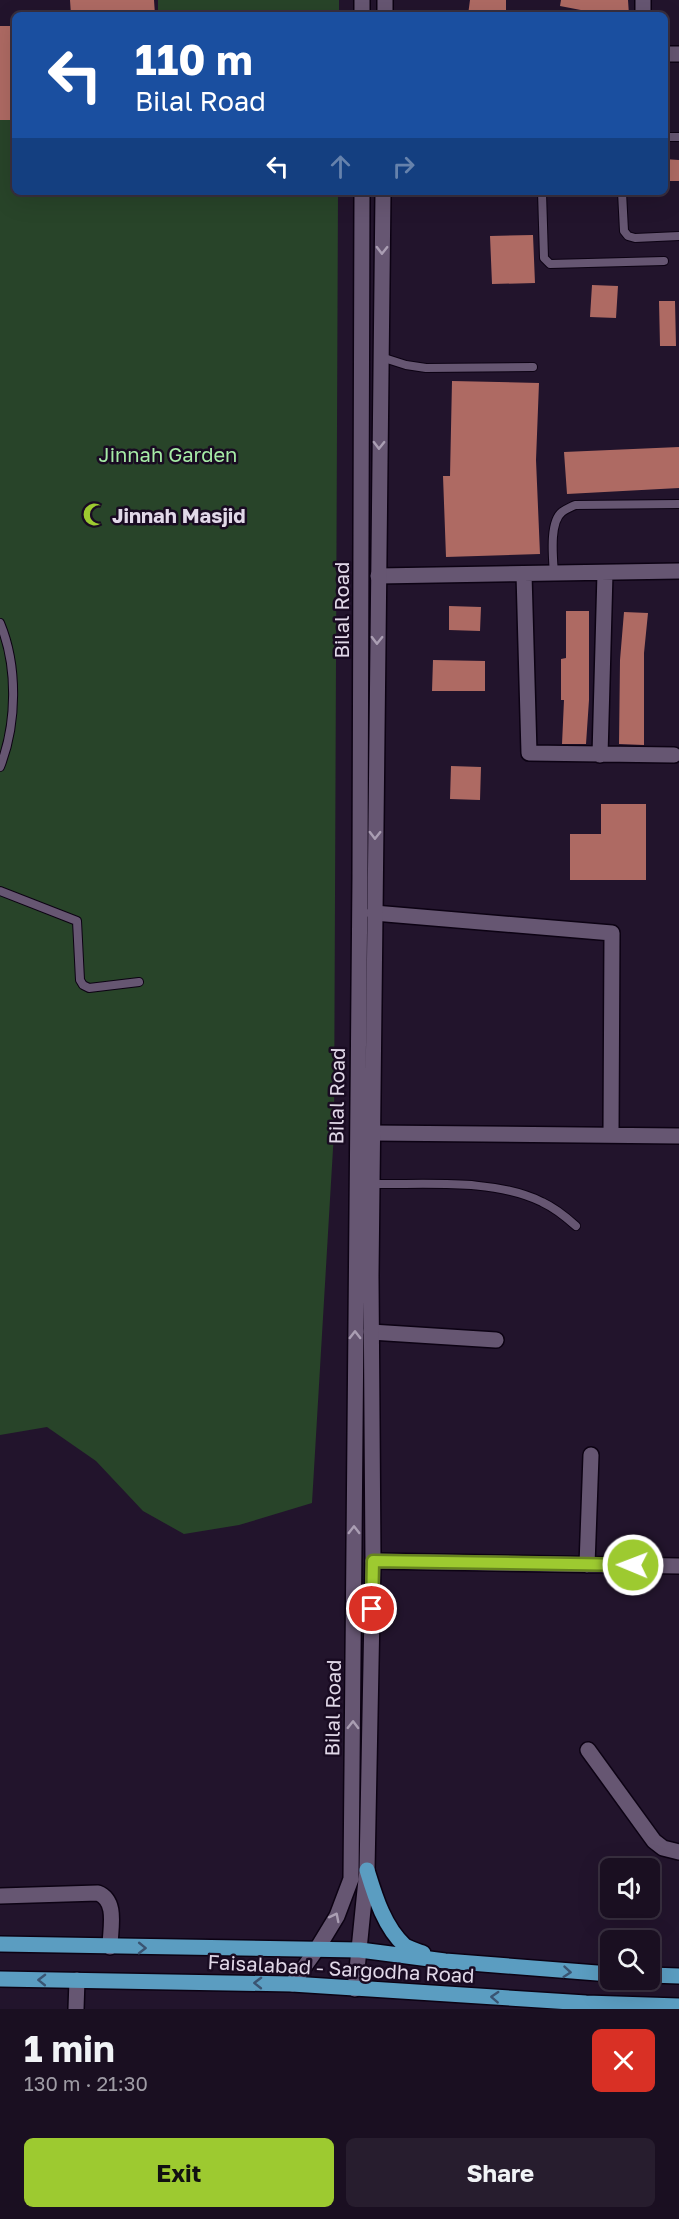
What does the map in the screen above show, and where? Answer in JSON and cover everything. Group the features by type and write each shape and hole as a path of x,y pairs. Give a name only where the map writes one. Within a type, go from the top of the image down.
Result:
{"main road":[{"name":"Bilal Road","path":"292,1984 337,1916 351,1879 360,876 362,195"},
{"name":"Bilal Road","path":"355,1989 367,1870 373,1561 371,1184 383,195"},
{"path":"378,576 679,571"},
{"path":"600,755 605,573"},
{"path":"524,574 529,753 674,755"},
{"path":"374,913 612,933 611,1135"},
{"path":"372,1133 679,1136"},
{"path":"371,1332 496,1340"},
{"path":"587,1564 591,1455"},
{"path":"373,1561 679,1566"},
{"path":"588,1750 654,1841 663,1848 679,1852"},
{"path":"367,1870 378,1905 406,1947 445,1961"},
{"path":"0,1896 98,1893 106,1896 111,1904 110,1947"},
{"name":"Faisalabad - Sargodha Road","path":"0,1944 360,1950 445,1961 600,1973"},
{"path":"660,1975 679,1976"},
{"name":"Faisalabad - Sargodha Road","path":"0,1979 292,1984 586,2006 679,2007"},
{"path":"76,2009 77,1980"}],"lane":[{"path":"542,195 544,258 550,264 664,261"},
{"path":"622,195 624,231 628,236 635,238 679,236"},
{"path":"381,357 406,365 426,368 533,367"},
{"path":"554,574 554,528 556,518 562,512 575,505 679,504"},
{"path":"0,623 12,662 14,687 7,749 0,767"},
{"path":"0,891 77,921 80,980 83,986 89,988 139,982"},
{"path":"371,1184 495,1188 541,1201 557,1210 576,1226"}],"green space":[{"path":"158,0 339,0 339,12 158,12"},
{"name":"Jinnah Garden","path":"0,117 12,118 12,195 338,195 334,1132 312,1503 239,1525 184,1534 143,1511 96,1461 47,1427 0,1435"}],"building":[{"path":"70,0 154,0 155,12 71,12"},
{"path":"470,0 506,0 506,12 468,12"},
{"path":"561,0 628,0 629,12 586,12 560,6"},
{"path":"0,26 12,26 12,120 0,120"},
{"path":"668,159 679,160 679,181 668,181"},
{"path":"533,235 535,283 492,284 490,236"},
{"path":"592,285 618,286 616,318 590,317"},
{"path":"659,301 675,301 676,346 660,346"},
{"path":"452,381 539,383 536,460 540,554 446,557 443,476 450,476"},
{"path":"679,447 679,488 567,494 564,452"},
{"path":"449,606 481,607 480,631 449,630"},
{"path":"566,611 589,611 589,700 586,744 562,744 564,700 561,700 561,659 566,658"},
{"path":"624,612 648,613 644,653 644,745 619,744 620,660"},
{"path":"433,660 485,661 485,691 432,691"},
{"path":"451,766 481,767 480,800 450,799"},
{"path":"601,804 646,804 646,880 570,880 570,834 601,834"}],"place":[{"name":"Jinnah Masjid","path":"94,515"}],"route":[{"path":"372,1609 373,1561 633,1565"}]}
